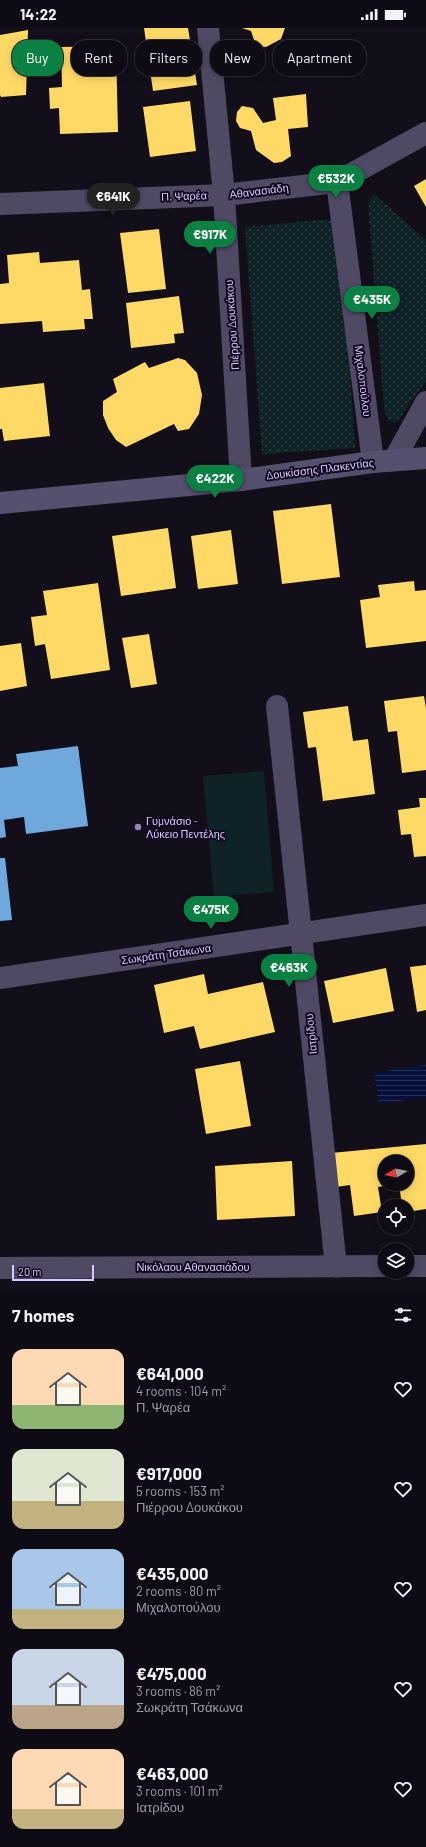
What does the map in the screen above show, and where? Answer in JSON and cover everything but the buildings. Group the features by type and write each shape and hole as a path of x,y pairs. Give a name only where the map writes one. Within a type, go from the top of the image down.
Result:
{"main road":[{"name":"Δουκίσσης Πλακεντίας","path":"0,503 241,480 373,462 426,458"}],"street":[{"name":"Πιέρρου Δουκάκου","path":"208,28 224,195 241,480"},
{"name":"Αθανασιάδη","path":"224,195 337,182 426,133"},
{"name":"Μιχαλοπούλου","path":"337,182 373,462"},
{"name":"Π. Ψαρέα","path":"0,204 224,195"},
{"path":"394,460 426,402"},
{"name":"Ιατρίδου","path":"277,706 336,1267"},
{"name":"Σωκράτη Τσάκωνα","path":"0,978 426,915"},
{"name":"Νικόλαου Αθανασιάδου","path":"0,1268 378,1266"},
{"path":"414,1266 426,1266"}],"green space":[{"path":"374,194 426,240 426,381 397,422 388,421 384,409 368,202"},
{"path":"340,218 355,448 262,454 245,227"},
{"path":"264,771 274,892 214,897 203,776"}],"shaded area":[{"path":"426,1065 426,1097 379,1104 374,1073"}],"place":[{"name":"Γυμνάσιο - Λύκειο Πεντέλης","path":"138,827"}]}
